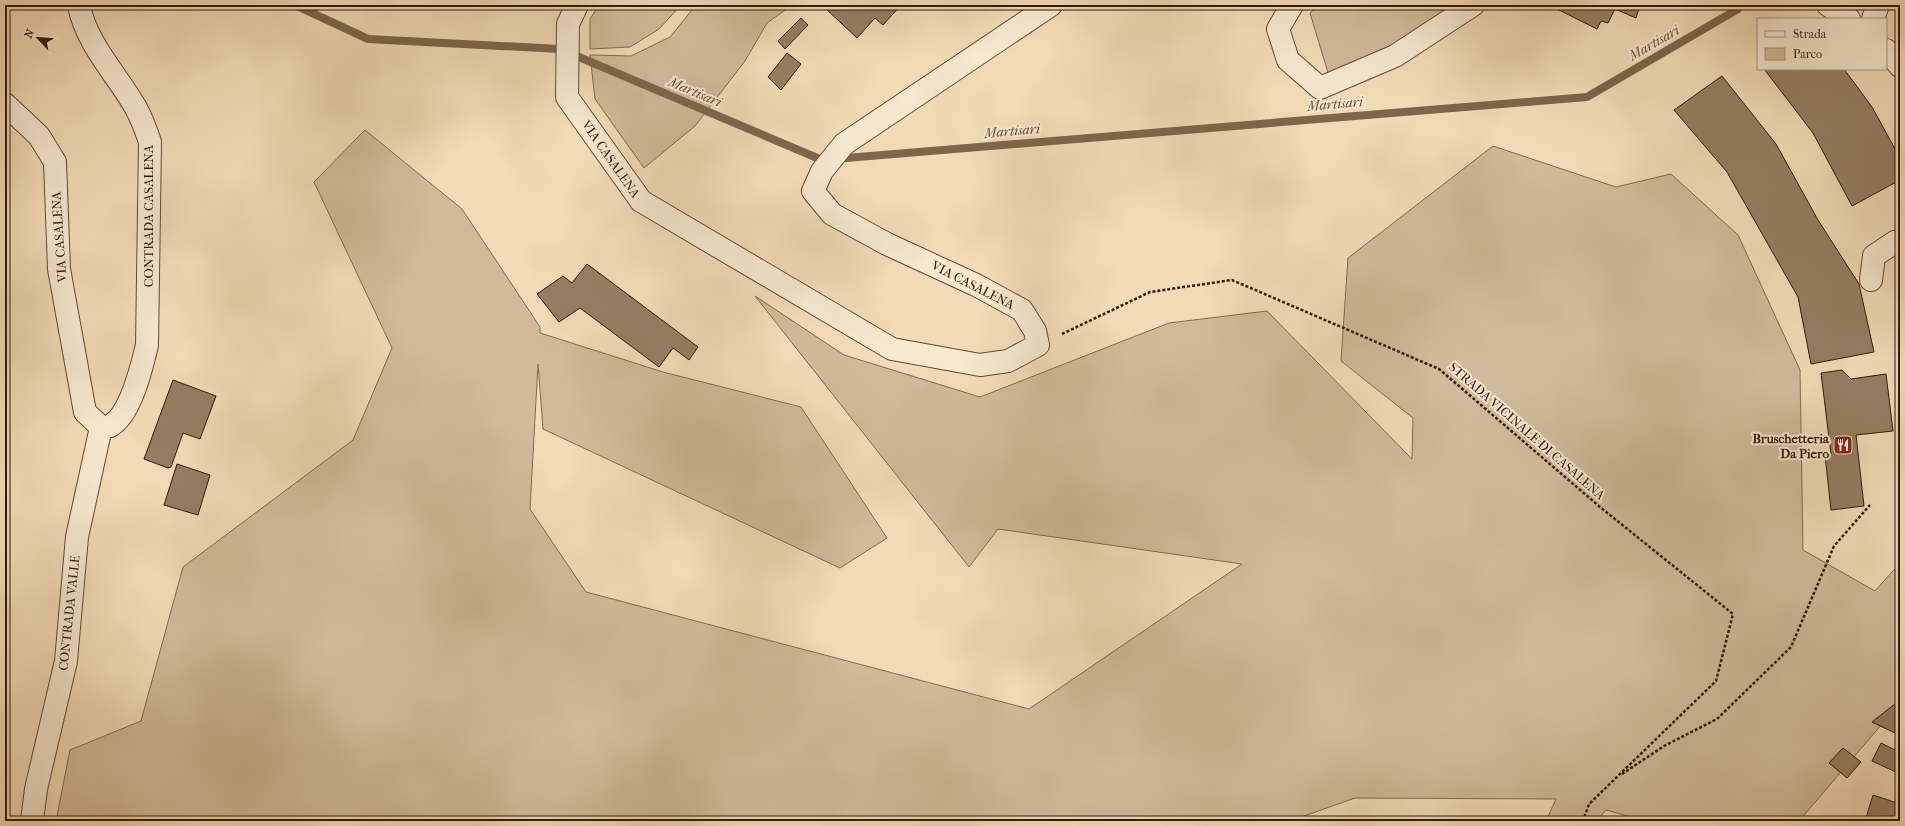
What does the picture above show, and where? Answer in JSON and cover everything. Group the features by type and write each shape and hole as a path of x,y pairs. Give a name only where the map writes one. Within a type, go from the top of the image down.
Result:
{"street":[{"name":"CONTRADA CASALENA","path":"79,5 80,16 92,39 136,108 144,124 150,142 147,345 141,370 127,406 110,426 101,427"},
{"name":"VIA CASALENA","path":"573,14 567,97 641,201 892,349 980,365 1008,361 1038,345 1035,331 1022,310 976,286 887,244 832,214 813,191 822,172 844,144 1051,5"},
{"path":"1292,5 1278,29 1288,60 1320,88 1395,56 1473,5"},
{"path":"1828,5 1848,18"},
{"path":"1873,18 1878,5"},
{"path":"1887,51 1900,66"},
{"name":"VIA CASALENA","path":"5,104 39,136 55,162 58,269 84,412 101,427"},
{"path":"1871,280 1874,256 1895,242 1900,245"},
{"name":"CONTRADA VALLE","path":"32,821 36,789 66,661 77,537 101,427"}],"path":[{"name":"STRADA VICINALE DI CASALENA","path":"1038,345 1150,292 1232,280 1439,369 1600,507 1733,614 1716,681 1589,804 1583,821"},
{"path":"1616,777 1664,746 1717,719 1791,647 1834,546 1870,505"}],"green space":[{"path":"599,5 681,5 659,29 630,47 590,49 590,19"},
{"path":"696,5 792,5 767,23 745,61 695,126 644,168 595,99 590,55 631,56 670,37"},
{"path":"1318,5 1466,5 1404,53 1329,76 1310,13"},
{"path":"365,130 462,209 540,327 540,333 663,372 801,407 887,538 840,568 543,429 538,364 530,509 586,592 1029,709 1242,564 998,529 969,567 755,296 844,355 980,397 1169,323 1267,311 1412,459 1413,418 1341,361 1348,258 1493,146 1616,187 1671,174 1738,235 1800,370 1803,550 1875,591 1900,563 1900,703 1799,821 1646,821 1606,810 1597,821 1546,821 1556,799 1355,798 1290,821 56,821 70,750 141,721 183,567 353,440 392,348 314,182"}],"building":[{"path":"826,5 901,5 883,25 875,18 857,38 824,7"},
{"path":"1557,5 1640,5 1636,18 1615,9 1608,23 1601,21 1597,29 1555,8"},
{"path":"801,18 808,25 785,49 778,41"},
{"path":"787,53 801,64 781,90 768,77"},
{"path":"1765,70 1845,70 1872,107 1900,158 1900,180 1852,206 1813,133"},
{"path":"1722,76 1776,144 1818,220 1859,284 1874,352 1811,364 1798,297 1727,172 1674,110"},
{"path":"587,264 698,347 689,360 673,348 659,367 580,308 559,322 537,294 563,276 572,283"},
{"name":"Bruschetteria Da Piero","path":"1842,370 1851,379 1886,374 1893,431 1856,435 1864,506 1831,510 1825,455 1831,454 1821,373"},
{"path":"173,380 216,396 200,439 183,433 171,467 168,468 144,459"},
{"path":"177,464 210,475 198,515 164,505"},
{"path":"1900,700 1900,723 1895,733 1872,722"},
{"path":"1881,743 1899,752 1900,749 1900,774 1872,761"},
{"path":"1843,748 1861,762 1847,778 1829,763"},
{"path":"1873,795 1900,804 1900,821 1865,821"}],"waterway":[{"name":"Martisari","path":"295,5 368,39 560,49 822,160 1587,97 1738,9"}],"place":[{"name":"Bruschetteria Da Piero","path":"1843,445"}]}
